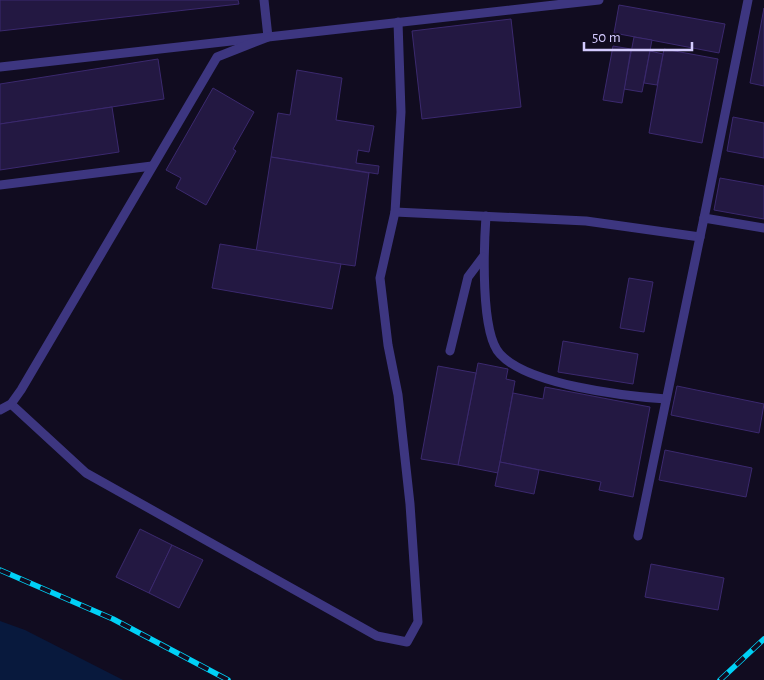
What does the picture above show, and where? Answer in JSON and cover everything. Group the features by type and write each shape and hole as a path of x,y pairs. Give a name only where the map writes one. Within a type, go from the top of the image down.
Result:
{"lane":[{"path":"264,0 268,37"},
{"path":"0,67 598,0"},
{"path":"638,536 748,0"},
{"path":"12,404 86,473 377,636 407,642 418,622 410,504 398,395 388,345 380,278 395,212 401,112 398,22"},
{"path":"0,410 12,404 217,57 268,37"},
{"path":"0,185 152,166"},
{"path":"395,212 586,221 700,237"},
{"path":"486,216 483,257 490,334 499,354 542,379 644,398 666,399"},
{"path":"704,218 764,228"},
{"path":"450,351 468,277 483,257"}],"water":[{"path":"0,621 25,630 123,680 0,680"}],"building":[{"path":"0,0 238,0 239,4 0,31"},
{"path":"619,5 725,24 719,53 614,33"},
{"path":"764,8 764,86 750,83"},
{"path":"511,19 521,107 422,119 412,31"},
{"path":"634,37 652,40 642,92 624,89"},
{"path":"613,46 631,49 622,103 603,100"},
{"path":"664,49 718,59 702,143 649,133"},
{"path":"650,51 663,54 657,85 644,83"},
{"path":"158,59 164,99 0,124 0,84"},
{"path":"297,70 342,78 336,120 374,126 369,152 358,150 356,163 379,166 378,174 271,157 278,113 290,115"},
{"path":"213,88 254,112 233,149 236,151 206,205 176,188 181,178 166,170"},
{"path":"112,107 119,152 0,170 0,124"},
{"path":"733,117 764,123 764,158 727,151"},
{"path":"271,157 369,173 355,266 256,252"},
{"path":"720,178 764,186 764,219 714,210"},
{"path":"220,244 341,264 332,309 212,288"},
{"path":"629,278 653,282 644,332 620,328"},
{"path":"563,341 638,354 633,384 558,372"},
{"path":"478,363 508,369 506,379 515,381 498,473 458,465"},
{"path":"438,366 476,373 458,465 421,459"},
{"path":"677,386 764,404 759,433 671,415"},
{"path":"545,387 650,407 633,497 599,490 601,482 500,462 513,393 543,399"},
{"path":"665,450 752,468 746,497 659,480"},
{"path":"500,462 539,470 534,494 495,486"},
{"path":"140,529 172,545 149,593 116,577"},
{"path":"172,545 203,560 179,608 149,593"},
{"path":"651,564 724,578 718,610 645,597"}],"railway":[{"path":"0,570 113,619 228,680"},
{"path":"720,680 764,639"}]}
